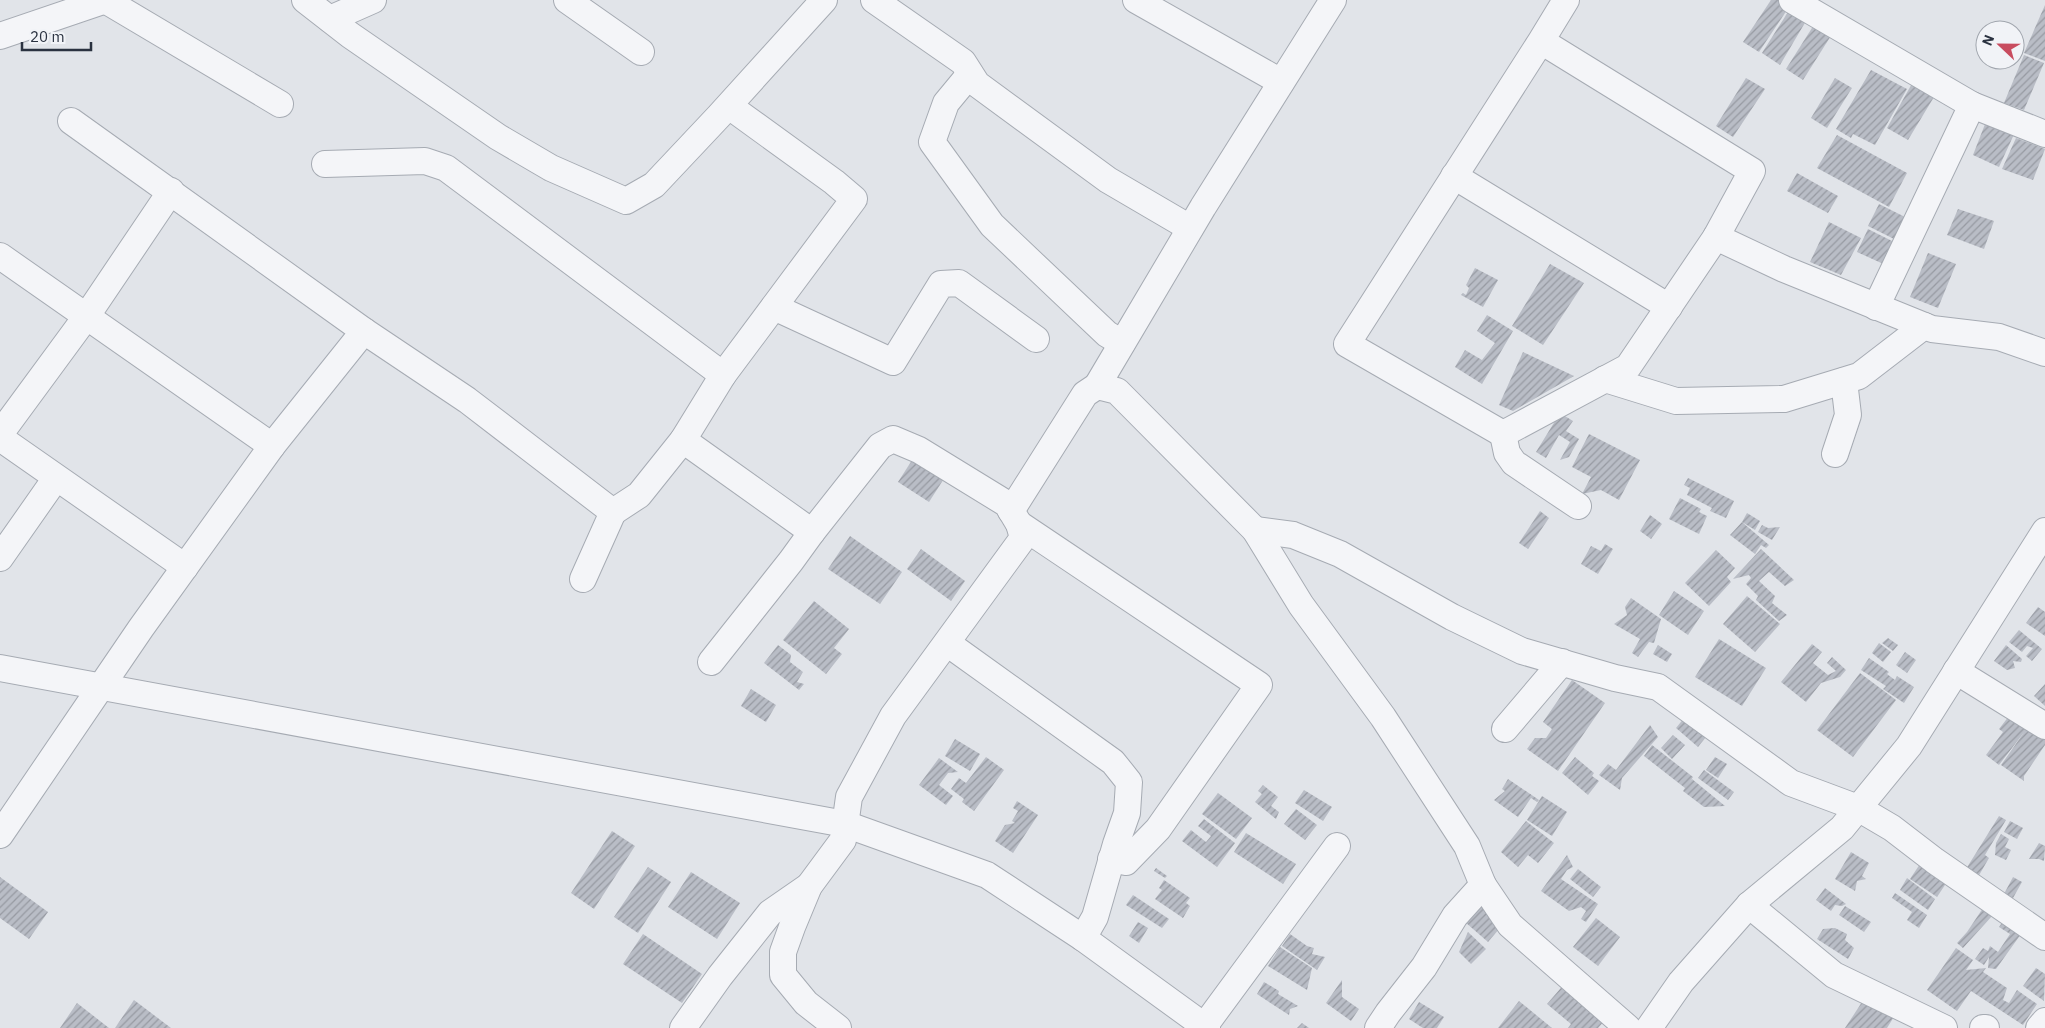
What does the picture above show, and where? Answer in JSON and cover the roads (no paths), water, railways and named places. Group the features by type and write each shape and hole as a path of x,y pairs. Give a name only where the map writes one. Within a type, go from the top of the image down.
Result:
{"street":[{"path":"0,36 106,0 280,104"},
{"path":"306,0 350,35 498,137 551,168 626,201 654,185 729,106 824,0"},
{"path":"330,19 373,0"},
{"path":"567,0 641,52"},
{"path":"874,0 963,62 977,84 1108,180 1190,228"},
{"path":"1136,0 1281,82"},
{"path":"1015,518 1085,394 1097,386 1190,228 1333,0"},
{"path":"1566,0 1542,41 1347,344 1503,434 1507,453 1514,463 1578,506"},
{"path":"1810,4 1972,105 2045,134"},
{"path":"1503,434 1628,366 1716,237 1752,171 1542,41"},
{"path":"970,74 946,103 932,142 992,225 1107,334 1122,343"},
{"path":"1876,307 1972,105"},
{"path":"583,579 613,512 639,495 683,440 723,375 854,199 834,182 729,106"},
{"path":"71,121 364,331 467,400 613,512"},
{"path":"324,164 425,161 446,168 723,375"},
{"path":"1454,176 1669,307"},
{"path":"0,434 86,316 171,192"},
{"path":"1716,237 1784,270 1932,329 1999,337 2045,354"},
{"path":"0,256 272,446"},
{"path":"774,307 894,362 942,284 959,283 1036,339"},
{"path":"1605,379 1676,401 1784,399 1859,376 1924,326"},
{"path":"0,835 185,567 272,446 364,331"},
{"path":"1835,454 1848,415 1844,381"},
{"path":"1097,386 1117,391 1255,530 1301,605 1383,717 1468,846 1483,886 1510,926 1628,1028"},
{"path":"0,438 185,567"},
{"path":"683,440 812,532"},
{"path":"711,662 880,446 893,440 919,450 1007,504 1015,518 1023,538 893,716 849,797 843,840 809,886 783,952 783,975 806,1003 838,1028"},
{"path":"0,558 56,478"},
{"path":"1015,518 1259,685 1158,829 1126,862 1111,860"},
{"path":"1255,530 1294,535 1340,554 1452,617 1522,651 1615,678 1658,686 1791,783 1858,808 1892,828 1935,861 2045,937"},
{"path":"1649,1028 1681,982 1749,905 1842,828 1909,746 2045,531"},
{"path":"947,643 1113,762 1129,782 1127,813 1095,917 1083,938"},
{"path":"1505,729 1562,662"},
{"path":"0,668 845,824 987,875 1083,938 1205,1027 1337,846"},
{"path":"1956,671 2045,726"},
{"path":"683,1028 720,976 770,913 809,886"},
{"path":"1378,1028 1424,968 1455,916 1483,886"},
{"path":"1749,905 1834,975 1944,1028"},
{"path":"2040,1028 2045,1021"}]}
